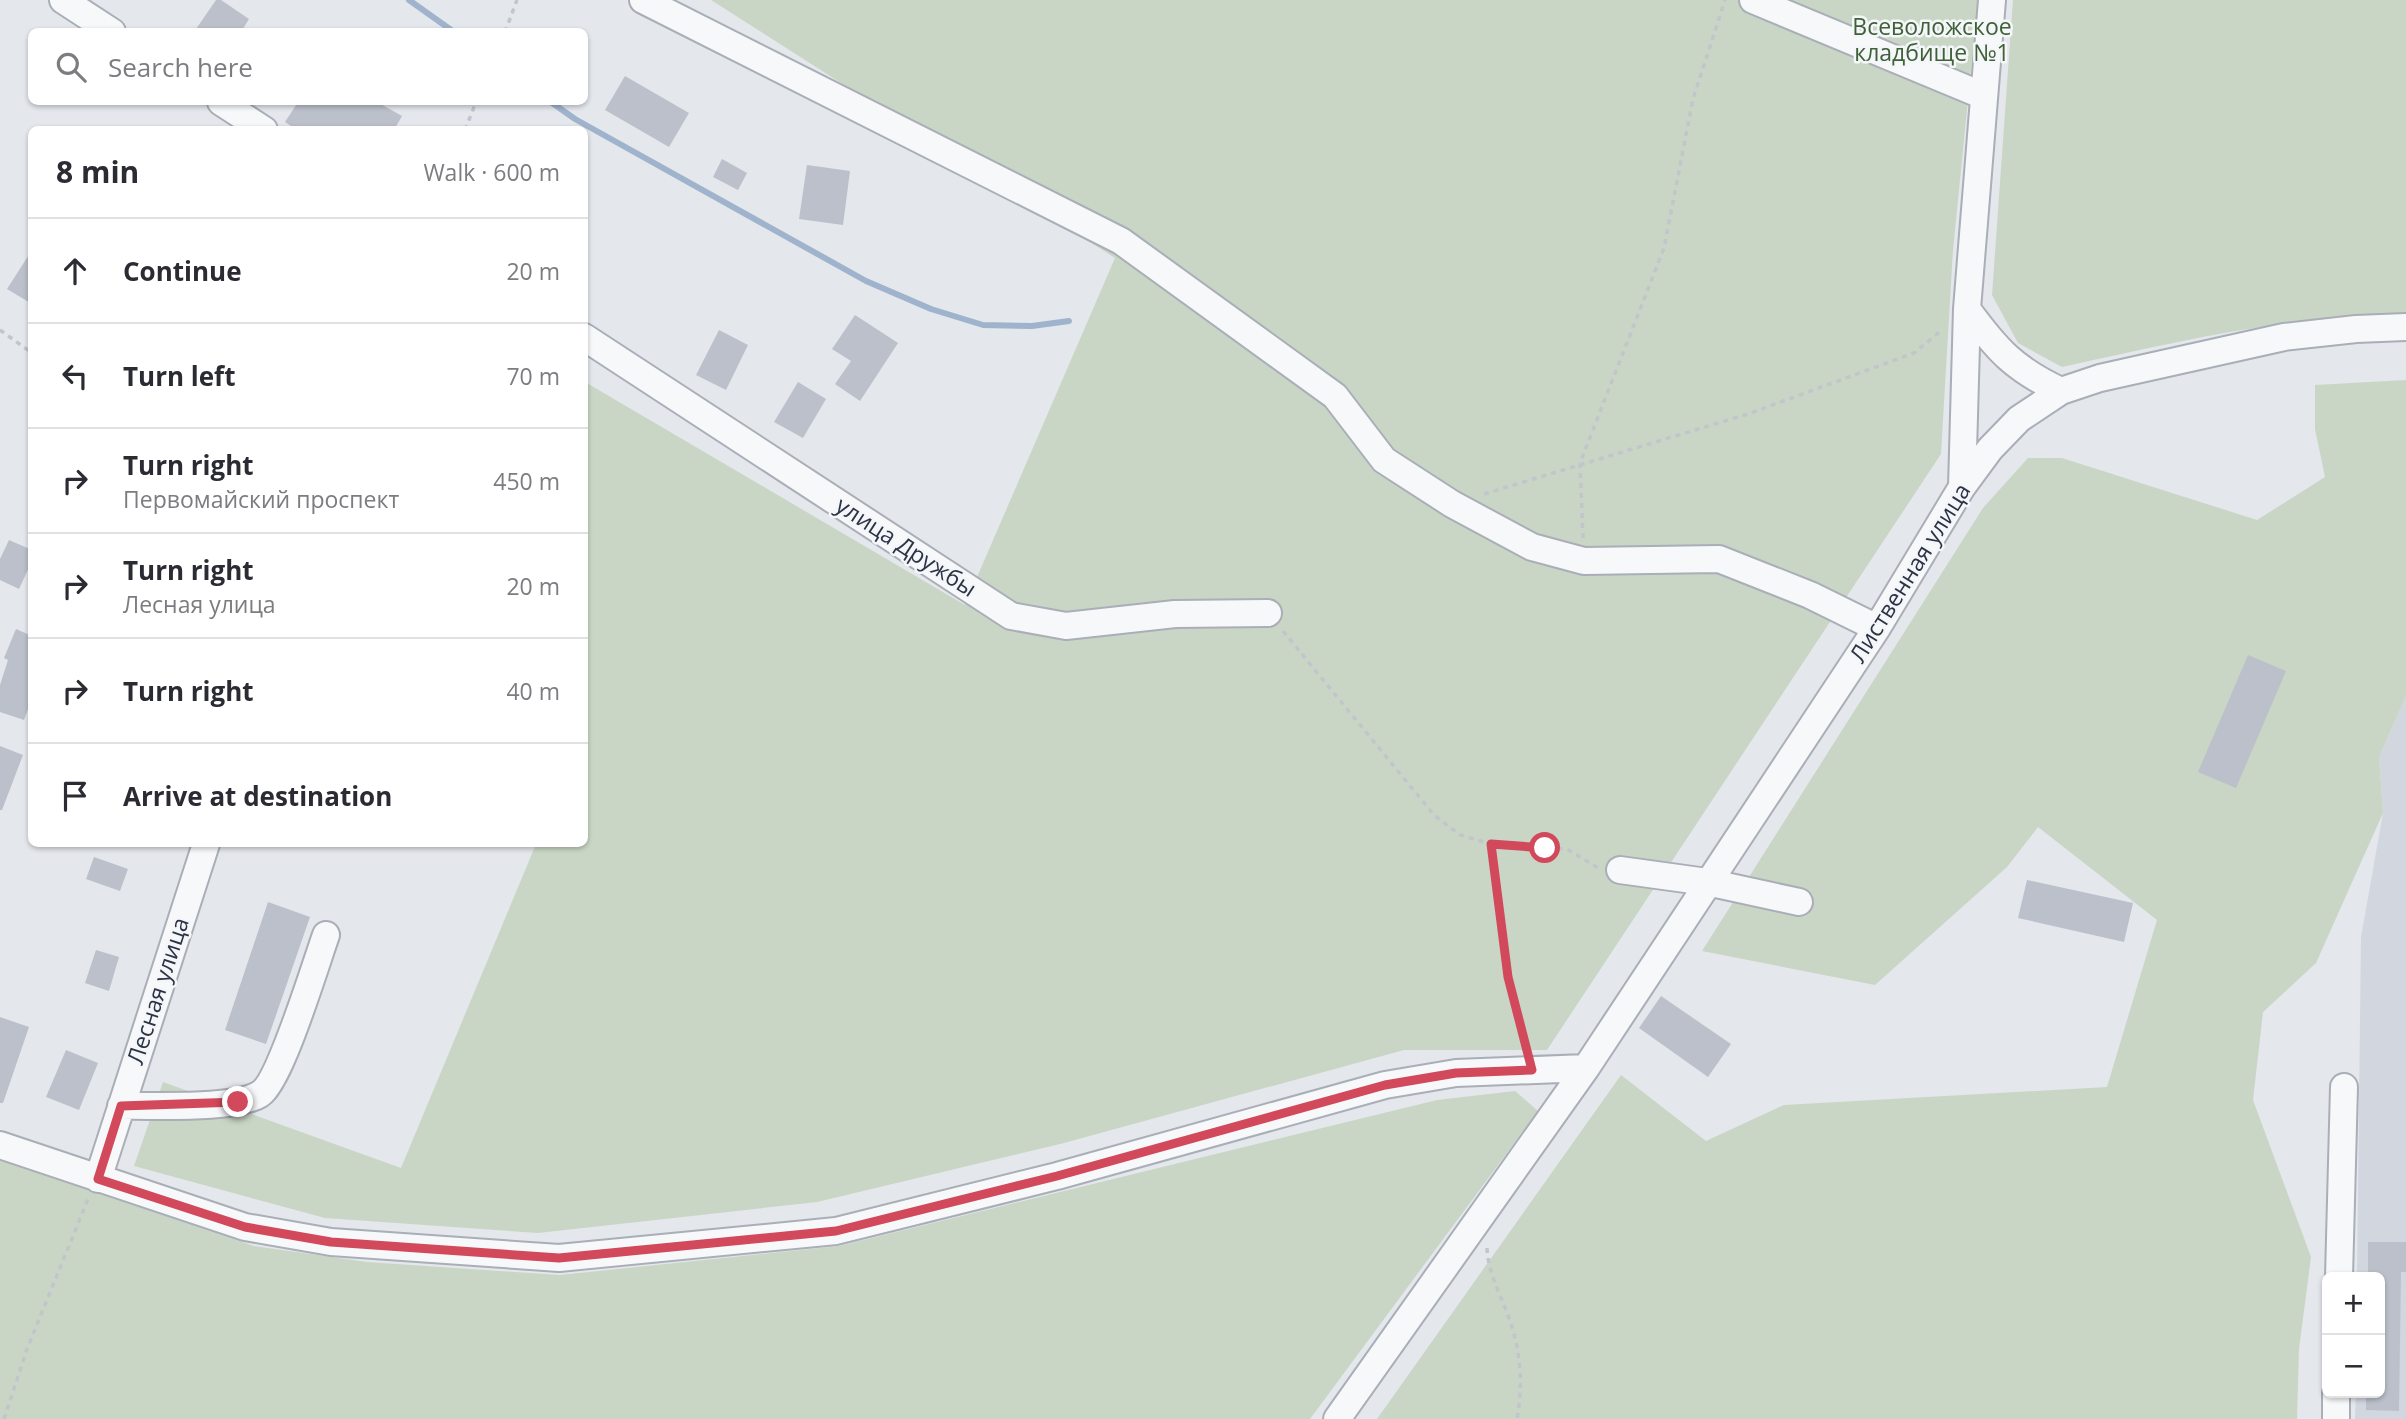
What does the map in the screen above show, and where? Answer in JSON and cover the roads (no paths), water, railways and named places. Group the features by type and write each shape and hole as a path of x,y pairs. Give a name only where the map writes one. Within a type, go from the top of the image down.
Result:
{"street":[{"path":"63,0 106,28"},
{"path":"643,0 1121,241 1335,396 1384,460 1452,504 1532,547 1584,562 1719,559 1810,595 1877,628"},
{"path":"1753,0 1984,96"},
{"path":"1962,487 1967,309 1992,0"},
{"path":"226,105 258,126"},
{"path":"1967,309 1997,349 2031,376 2061,391"},
{"name":"Лиственная улица","path":"1337,1419 1586,1068 1877,628 1962,487 1990,449 2019,419 2061,391 2101,377 2284,337 2406,327"},
{"name":"улица Дружбы","path":"588,340 1011,616 1066,626 1175,614 1268,613"},
{"name":"Лесная улица","path":"98,1179 205,847"},
{"path":"1620,870 1707,883 1799,902"},
{"path":"121,1106 238,1102 262,1093 277,1072 326,935"},
{"path":"0,1144 245,1227 331,1242 559,1258 836,1231 1057,1176 1385,1085 1456,1073 1586,1068"},
{"path":"2339,1272 2344,1087"},
{"path":"2336,1398 2336,1419"}],"waterway":[{"path":"409,0 448,28"},
{"path":"555,105 588,126"},
{"path":"588,126 866,281 931,309 983,325 1032,326 1069,321"}],"park label":[{"name":"Всеволожское кладбище №1","path":"1932,40"}]}
